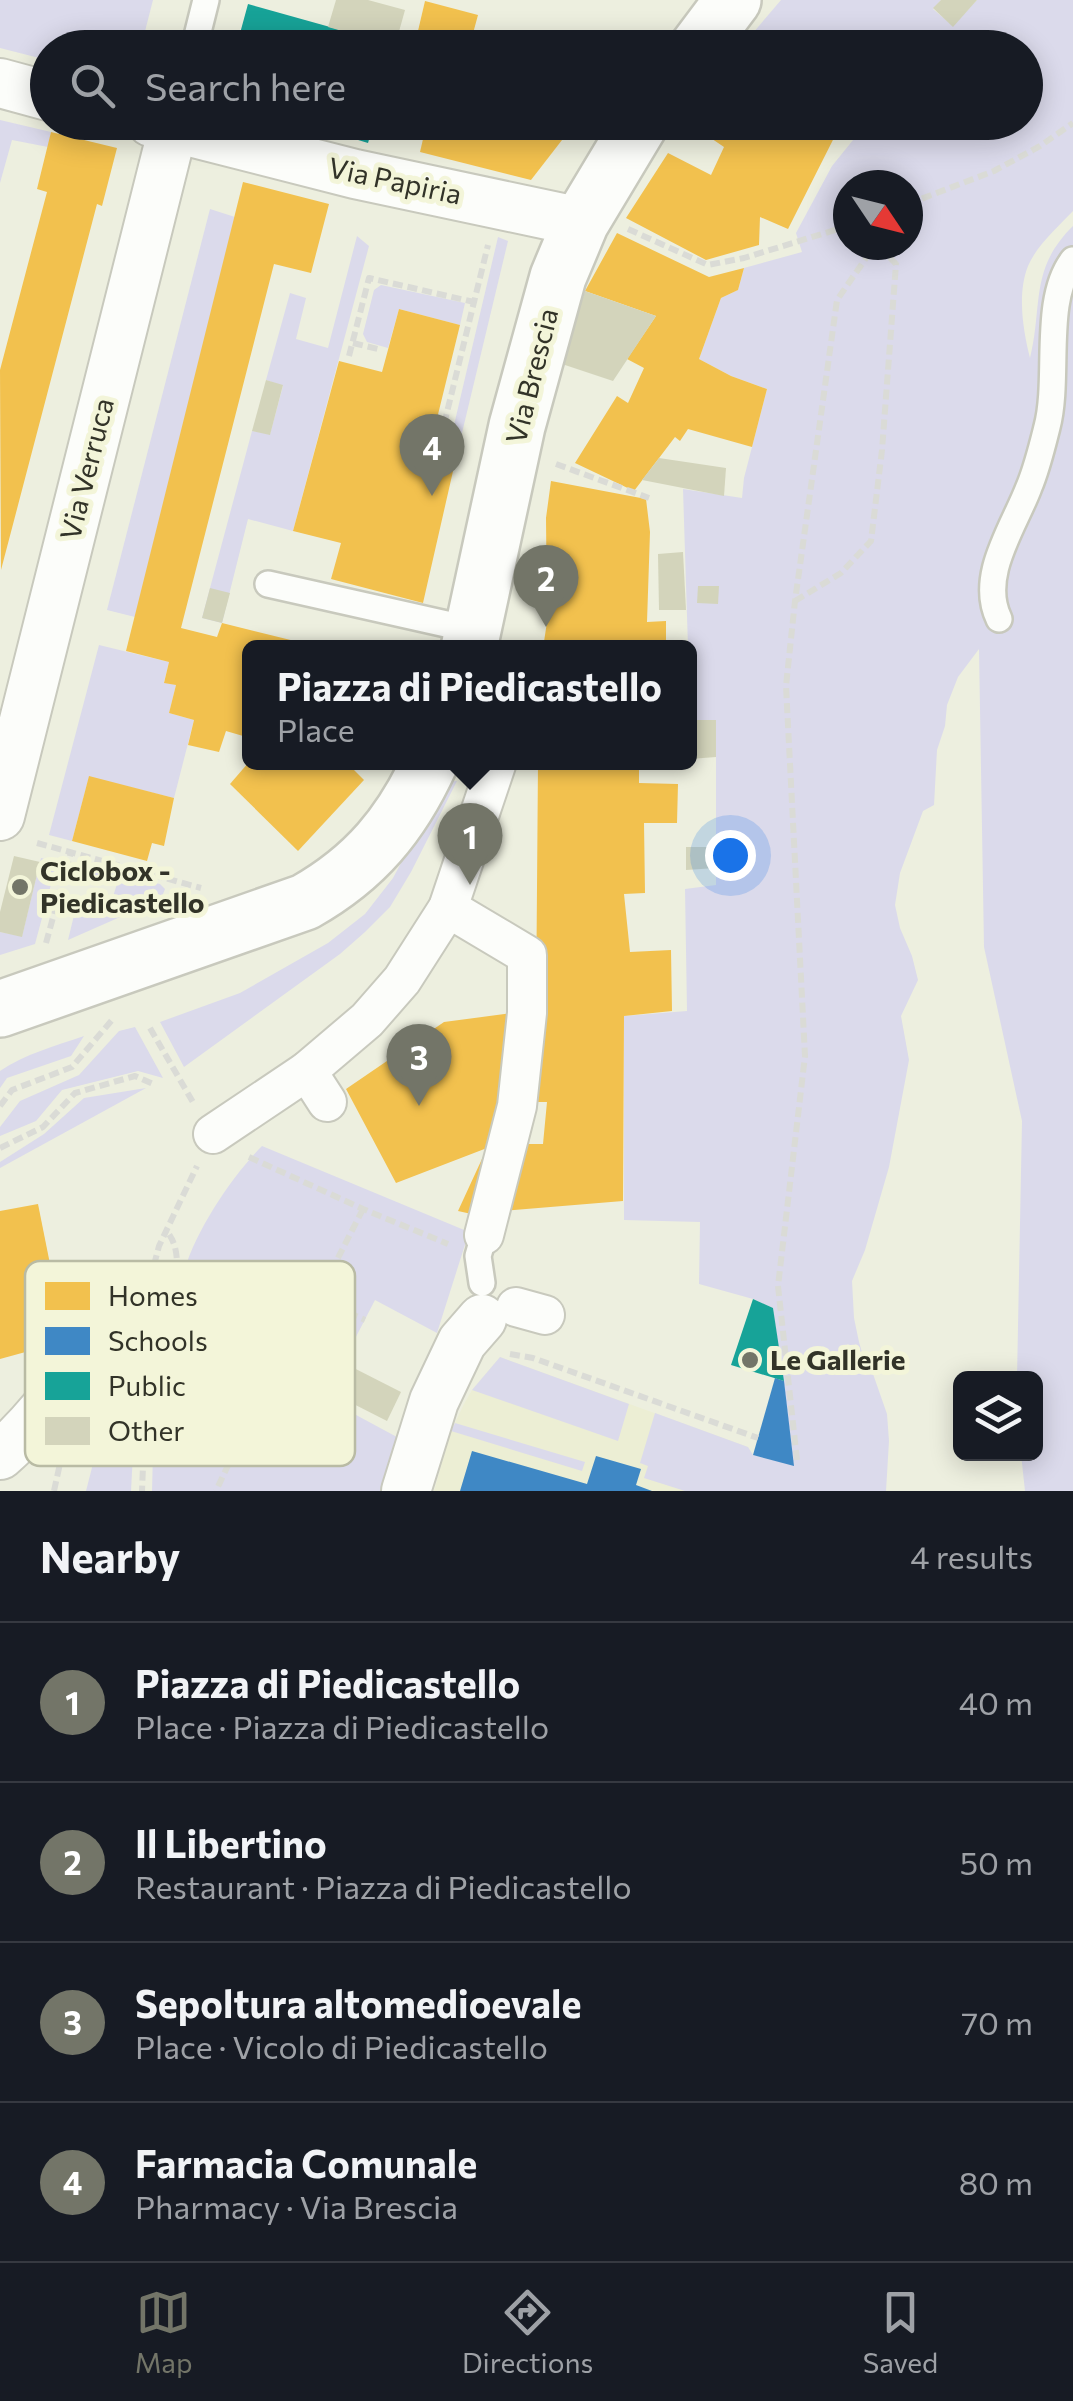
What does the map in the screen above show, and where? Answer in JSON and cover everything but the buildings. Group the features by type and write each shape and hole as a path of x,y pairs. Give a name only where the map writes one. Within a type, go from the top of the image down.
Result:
{"street":[{"path":"710,30 732,0"},
{"path":"0,83 30,91"},
{"name":"Via Verruca","path":"19,829 164,140"},
{"name":"Via Papiria","path":"227,140 356,174 581,222"},
{"name":"Via Brescia","path":"481,640 517,426 558,277 581,222 630,140"},
{"path":"0,1008 320,894 383,842 426,770"},
{"path":"212,1134 317,1086 366,1020 402,980 448,908 494,770"},
{"path":"448,908 527,956 527,1013 517,1106 481,1246"},
{"path":"406,1491 434,1400 462,1342 505,1315"},
{"path":"0,1455 25,1431"}],"lane":[{"path":"198,30 206,0"},
{"path":"999,619 992,606 993,582 1030,486 1047,428 1058,298 1062,278 1073,260"},
{"path":"268,584 426,621 476,640"},
{"path":"481,1246 505,1315"}],"path":[{"path":"923,198 994,171 1040,146 1073,122"},
{"path":"642,235 708,265 833,231"},
{"path":"438,453 488,245"},
{"path":"797,1460 778,1286 805,1056 786,686 837,300 866,260"},
{"path":"796,602 841,573 872,541 896,264 892,260"},
{"path":"350,356 369,278 474,302"},
{"path":"352,343 378,349"},
{"path":"570,470 649,498"},
{"path":"19,829 71,852 217,892"},
{"path":"46,942 71,852"},
{"path":"0,1106 12,1090 72,1068 112,1019"},
{"path":"150,1028 174,1072"},
{"path":"0,1148 43,1127 74,1093 136,1076 153,1084"},
{"path":"150,1261 212,1134"},
{"path":"251,1158 362,1209 481,1246"},
{"path":"337,1261 362,1209"},
{"path":"166,1230 172,1237 176,1261"},
{"path":"505,1315 533,1358 758,1438"},
{"path":"355,1316 365,1320"},
{"path":"142,1491 143,1466"},
{"path":"216,1491 228,1466"}],"shaded area":[{"path":"0,0 153,0 145,30 30,30 30,56 0,48"},
{"path":"781,0 941,0 933,9 953,26 977,0 1073,0 1073,211 1032,258 1022,300 1030,358 1043,273 1059,242 1073,226 1073,1491 1025,1491 1022,1461 1043,1461 1043,1371 1017,1371 1022,1121 984,947 979,649 958,677 947,705 937,750 934,805 923,811 900,873 895,905 918,980 901,1016 909,1060 889,1167 852,1281 859,1342 887,1414 886,1491 685,1491 644,1478 648,1466 640,1463 655,1413 748,1447 753,1455 793,1465 773,1308 699,1284 700,1222 624,1220 624,1016 687,1011 685,889 716,885 716,721 697,720 697,640 688,640 683,489 742,498 767,389 699,359 721,298 738,290 744,268 802,252 796,233 832,166 853,140 1043,140 1043,30 756,30"},
{"path":"0,120 30,127 30,140 49,140 48,147 12,140 0,183"},
{"path":"210,209 235,217 135,617 107,610"},
{"path":"357,236 369,246 293,531 248,519 222,623 202,618 252,431 270,434 283,386 266,380 290,293 306,298 296,339 328,348"},
{"path":"498,237 508,241 456,458 447,455"},
{"path":"381,285 465,303 460,325 399,309 388,348 367,342 363,334 374,290"},
{"path":"99,645 169,662 164,682 176,685 169,713 194,720 174,798 89,777 72,841 49,835"},
{"path":"457,781 390,907 340,954 184,1067 160,1022 240,993 328,943 365,914 393,878 444,782"},
{"path":"41,858 57,862 35,944 0,955 0,932 22,936"},
{"path":"86,866 160,884 165,889 161,899 68,940 78,899 110,906 117,884 84,875"},
{"path":"135,1027 163,1078 138,1071 62,1090 36,1121 0,1136 0,1127 20,1101 79,1075 119,1031"},
{"path":"84,1036 71,1056 7,1078 0,1088 0,1071 40,1051"},
{"path":"146,1088 0,1168 0,1162 44,1134 84,1098"},
{"path":"262,1146 469,1232 437,1333 375,1300 355,1339 355,1261 188,1261 217,1204"},
{"path":"500,1357 748,1447 753,1455 784,1464 786,1491 434,1491 451,1431 464,1404"},
{"path":"500,1357 629,1404 618,1441 472,1390"},
{"path":"355,1414 408,1443 393,1491 152,1491 153,1466 355,1466"},
{"path":"455,1423 585,1462 582,1471 451,1431"},
{"path":"92,1466 132,1466 131,1491 86,1491"}],"place":[{"name":"Farmacia Comunale","path":"432,496"},
{"name":"Il Libertino","path":"546,627"},
{"name":"Piazza di Piedicastello","path":"470,885"},
{"name":"Ciclobox - Piedicastello","path":"20,887"},
{"name":"Sepoltura altomedioevale","path":"419,1106"},
{"name":"Le Gallerie","path":"750,1360"}]}
